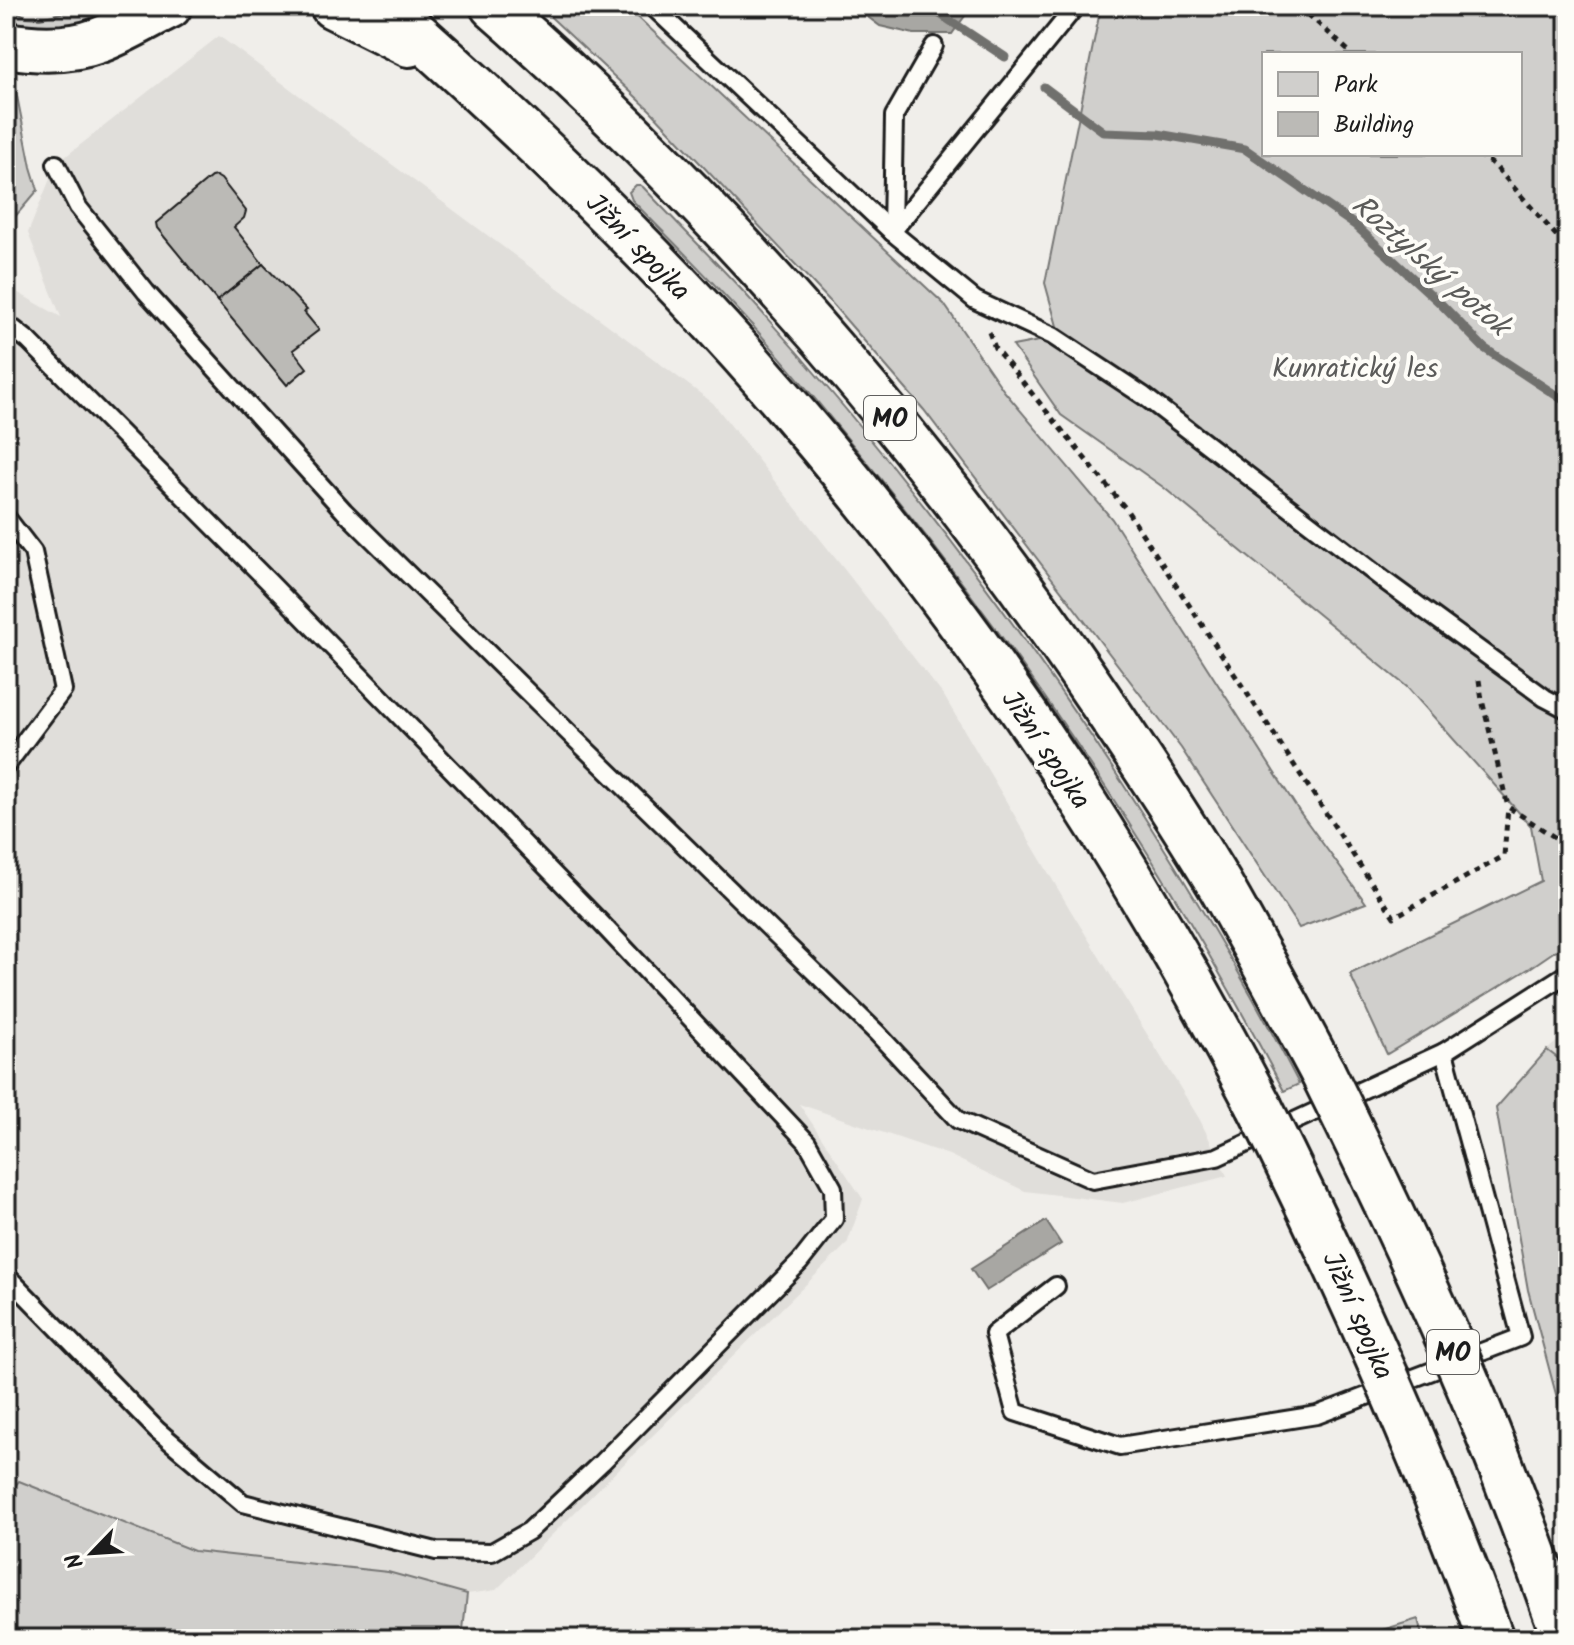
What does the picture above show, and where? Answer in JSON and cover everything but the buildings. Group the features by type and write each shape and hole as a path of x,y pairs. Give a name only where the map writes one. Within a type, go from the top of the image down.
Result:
{"highway":[{"path":"6,45 42,48 82,45 100,40 169,6"},
{"path":"333,6 454,67"},
{"name":"Jižní spojka","path":"385,6 602,207 713,323 848,479 924,575 996,673 1099,825 1182,964 1315,1217 1416,1444 1491,1639"},
{"name":"MO","path":"493,6 641,145 739,245 823,339 982,534 1044,618 1163,793 1235,911 1323,1073 1380,1189 1485,1427 1565,1639"}],"lane":[{"path":"652,6 892,232 975,300 1053,336 1144,396 1385,581 1545,698 1568,710"},
{"path":"892,232 1076,6"},
{"path":"892,232 894,116 934,46"},
{"path":"56,164 78,207 146,292 344,511 877,1033 958,1120 1093,1180 1217,1157 1444,1052 1568,973"},
{"path":"6,323 29,341 281,593 601,923 807,1142 833,1188 834,1219 800,1262 602,1462 529,1531 492,1552 436,1551 243,1503 157,1430 6,1275"},
{"path":"6,517 33,552 63,690 6,766"},
{"path":"1056,1286 994,1334 1015,1412 1120,1446 1317,1415 1521,1337 1444,1052"}],"path":[{"path":"1299,6 1350,52"},
{"path":"1481,156 1494,165 1568,249"},
{"path":"975,300 995,348 1126,509 1394,917 1504,856 1508,807 1482,700 1475,647"},
{"path":"1508,807 1562,842 1568,839"}],"shaded area":[{"path":"853,6 972,6 952,34 914,34 880,26"},
{"path":"219,36 713,403 944,696 1071,911 1200,1120 1227,1176 1123,1203 1025,1191 949,1155 799,1104 863,1199 847,1244 496,1590 467,1594 388,1572 194,1551 20,1481 6,1498 6,286 61,317 28,233 56,164"},
{"path":"1568,1032 1568,1066 1547,1050"},
{"path":"1046,1221 1061,1244 986,1291 971,1269"}],"green space":[{"path":"6,6 27,17 40,18 75,6 136,6 95,27 6,32"},
{"path":"539,6 626,6 944,304 1004,391 1112,519 1299,811 1366,903 1299,928 1181,748 924,410 828,299 651,111"},
{"name":"Kunratický les","path":"1101,6 1568,6 1568,942 1387,1054 1350,974 1541,881 1531,826 1407,687 1163,487 1061,415 1013,346 1060,337 1045,283"},
{"path":"6,74 16,91 38,190 6,227"},
{"path":"636,185 643,187 792,346 892,466 987,589 1078,716 1168,855 1236,968 1299,1084 1284,1091 1188,919 1136,835 1083,753 969,592 772,348 632,200 629,192"},
{"path":"1547,1050 1568,1066 1568,1439 1528,1290 1496,1108"},
{"path":"19,1481 194,1551 388,1572 467,1594 462,1639 6,1639 6,1498"},
{"path":"1418,1619 1423,1639 1353,1639"}],"waterway":[{"name":"Roztylský potok","path":"928,6 1005,57"},
{"name":"Roztylský potok","path":"1044,87 1104,132 1158,134 1245,149 1355,225 1484,348 1568,403"}]}
